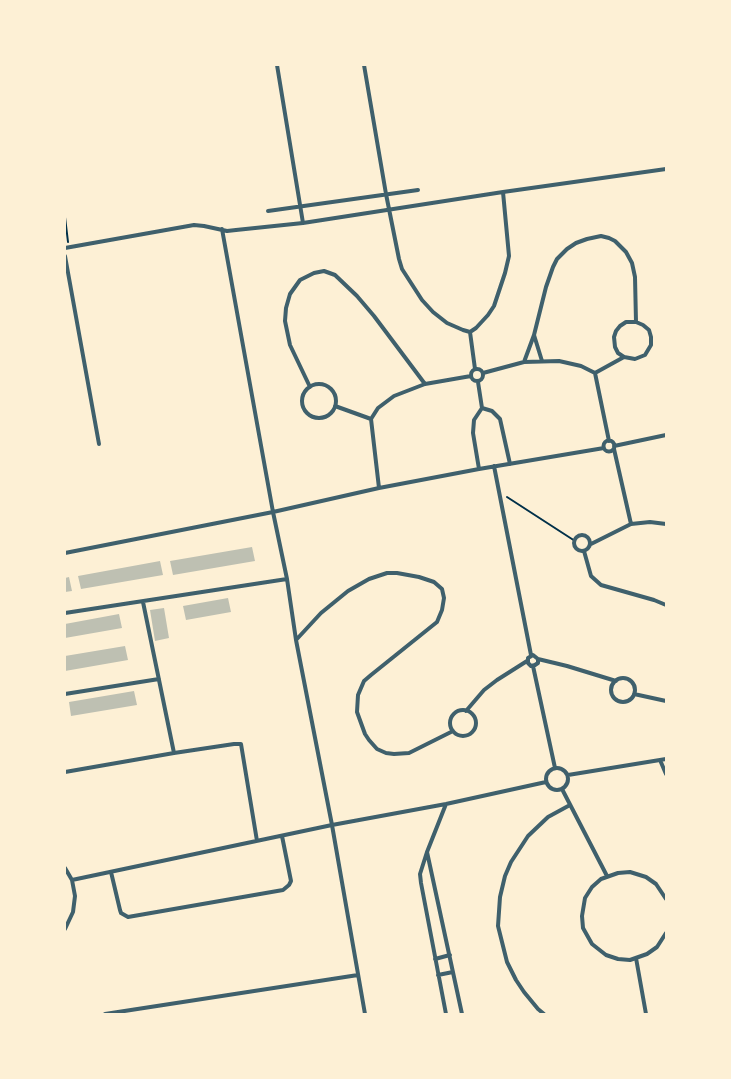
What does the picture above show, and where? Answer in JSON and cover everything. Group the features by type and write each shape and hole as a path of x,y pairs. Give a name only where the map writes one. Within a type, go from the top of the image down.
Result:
{"street":[{"path":"277,65 303,223"},
{"path":"364,65 386,194 399,259 407,279 422,300 439,317 454,327 470,332 482,322 494,306 508,264 509,242 503,192"},
{"path":"67,248 194,225 222,230 236,230 303,223 503,192 666,169"},
{"path":"268,211 418,190"},
{"path":"222,230 273,512 287,579 296,640 332,825 365,1014"},
{"path":"524,362 534,335 546,287 553,267 557,259 567,249 576,243 601,236 615,241 629,256 635,277 636,322"},
{"path":"65,256 99,444"},
{"path":"310,387 290,345 286,330 286,308 290,294 300,280 314,273 324,271 335,275 357,296 374,316 425,384"},
{"path":"636,322 643,325 649,330 651,337 651,345 648,352 639,358 631,359 624,357 618,353 615,347 614,334 623,324 636,322"},
{"path":"470,332 475,369 471,376"},
{"path":"534,335 542,361"},
{"path":"595,373 624,357"},
{"path":"483,373 524,362 559,361 581,366 595,373"},
{"path":"475,369 478,369 483,373"},
{"path":"478,382 483,378 483,373"},
{"path":"595,373 609,441"},
{"path":"379,488 370,419 378,408 394,396 425,384 471,376"},
{"path":"471,376 472,379 478,382"},
{"path":"478,382 482,408 474,420 473,426 479,469"},
{"path":"316,384 322,384 334,392 336,398 335,406 331,413 324,417 316,417 309,414 304,408 302,400 305,392 310,387 316,384"},
{"path":"335,406 370,419"},
{"path":"482,408 492,411 500,419 510,464"},
{"path":"65,553 273,512 379,488 494,466 604,448 607,451 612,451 614,447 666,435"},
{"path":"609,441 614,443 631,524"},
{"path":"604,448 605,443 609,441"},
{"path":"494,466 532,655 538,659 616,681"},
{"path":"584,551 587,550 591,544 631,524 650,522 666,524"},
{"path":"584,551 576,549 574,545 577,537 581,535 586,536 591,544"},
{"path":"584,551 591,576 601,585 654,600 666,605"},
{"path":"296,640 321,613 348,591 376,576 387,573 409,574 434,582 442,589 444,598 442,610 437,622 364,681 358,695 357,712 365,734 369,740 377,749 386,753 409,753 454,731"},
{"path":"65,613 287,579"},
{"path":"143,602 174,753"},
{"path":"466,711 484,690 528,661 528,658 532,655"},
{"path":"533,666 538,663 538,659"},
{"path":"528,661 529,665 533,666 555,768"},
{"path":"621,678 629,680 634,686 634,694 627,702 621,702 613,696 611,692 612,686 616,681 621,678"},
{"path":"65,694 159,679"},
{"path":"634,694 666,701"},
{"path":"458,711 466,711 472,714 476,724 470,734 464,736 457,734 450,724 452,716 458,711"},
{"path":"65,772 174,753 241,744 257,841"},
{"path":"568,775 666,759"},
{"path":"660,760 666,774"},
{"path":"560,768 568,775 566,786 562,789 552,789 546,782 547,773 551,769 560,768"},
{"path":"72,880 332,825 446,804 546,782"},
{"path":"562,789 607,876"},
{"path":"446,804 420,874 446,1014"},
{"path":"544,1014 524,992 512,974 507,962 498,926 500,897 505,876 511,862 528,836 548,817 570,805"},
{"path":"111,872 120,910 128,917 283,890 291,881 282,836"},
{"path":"428,852 462,1014"},
{"path":"65,868 72,880 75,896 73,912 65,929"},
{"path":"666,899 656,884 641,875 624,872 607,876 596,883 585,898 582,910 583,928 592,944 606,955 618,959 636,958 647,954 657,947 666,933"},
{"path":"435,959 450,955"},
{"path":"636,958 646,1014"},
{"path":"438,975 453,972"},
{"path":"105,1014 358,975"}],"path":[{"path":"65,217 67,248"},
{"path":"498,491 575,541"}],"building":[{"path":"252,547 255,561 173,575 170,561"},
{"path":"160,561 163,575 81,589 78,576"},
{"path":"69,577 72,591 65,592 65,578"},
{"path":"228,598 231,612 186,620 183,606"},
{"path":"164,608 169,638 155,641 150,610"},
{"path":"119,614 122,628 65,638 65,624"},
{"path":"125,646 128,660 65,671 65,656"},
{"path":"134,691 137,705 71,716 69,702"}]}
